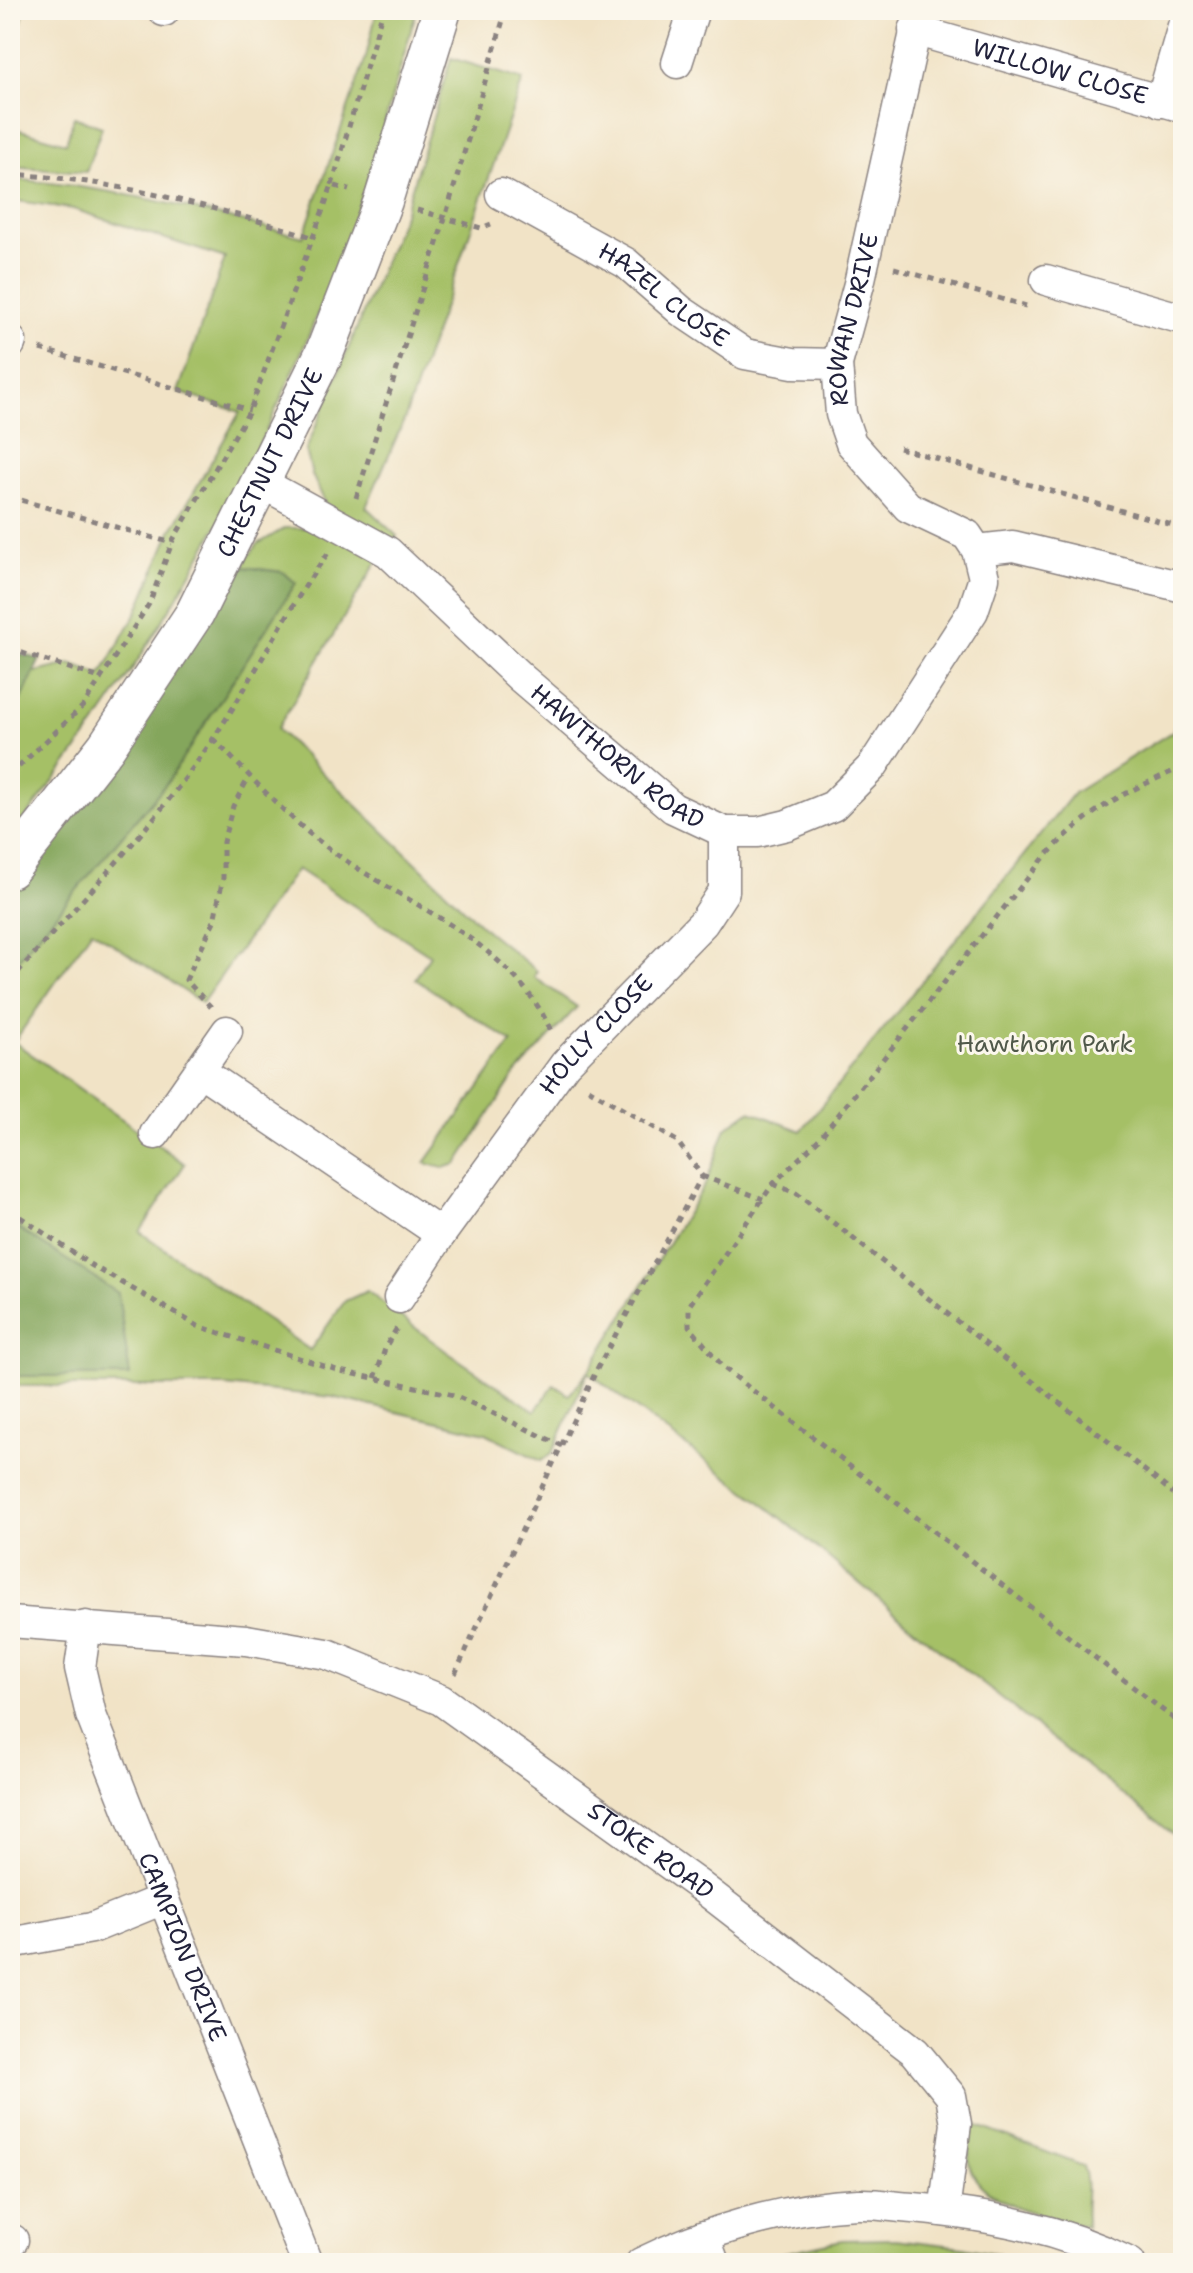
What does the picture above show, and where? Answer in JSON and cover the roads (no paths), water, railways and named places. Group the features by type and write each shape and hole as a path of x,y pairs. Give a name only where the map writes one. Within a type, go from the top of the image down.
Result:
{"street":[{"name":"CHESTNUT DRIVE","path":"10,869 106,747 195,613 324,354 368,245 442,10"},
{"path":"677,63 694,10"},
{"name":"WILLOW CLOSE","path":"917,20 1172,105 1183,26"},
{"name":"ROWAN DRIVE","path":"917,20 864,260 837,364 841,414 848,434 872,470 908,507 967,535 977,550"},
{"name":"HAZEL CLOSE","path":"501,194 626,263 681,311 745,354 793,363 837,364"},
{"path":"1046,280 1183,319"},
{"name":"HAWTHORN ROAD","path":"260,482 388,552 520,677 673,808 724,832 758,832 787,825 833,806 872,767 973,611 984,578 977,550"},
{"path":"977,550 1013,546 1183,587"},
{"name":"HOLLY CLOSE","path":"399,1298 441,1234 565,1064 703,923 724,891 724,832"},
{"path":"155,1134 227,1031"},
{"path":"200,1071 441,1234"},
{"name":"STOKE ROAD","path":"10,1622 246,1640 327,1654 441,1700 700,1886 915,2052 951,2096 956,2124 944,2211"},
{"name":"CAMPION DRIVE","path":"86,1626 80,1668 91,1715 307,2263"},
{"path":"10,1943 92,1928 163,1899"},
{"path":"641,2263 709,2249 760,2219 858,2204 1008,2219 1094,2245 1130,2263"}],"park label":[{"name":"Hawthorn Park","path":"1045,1044"}]}
